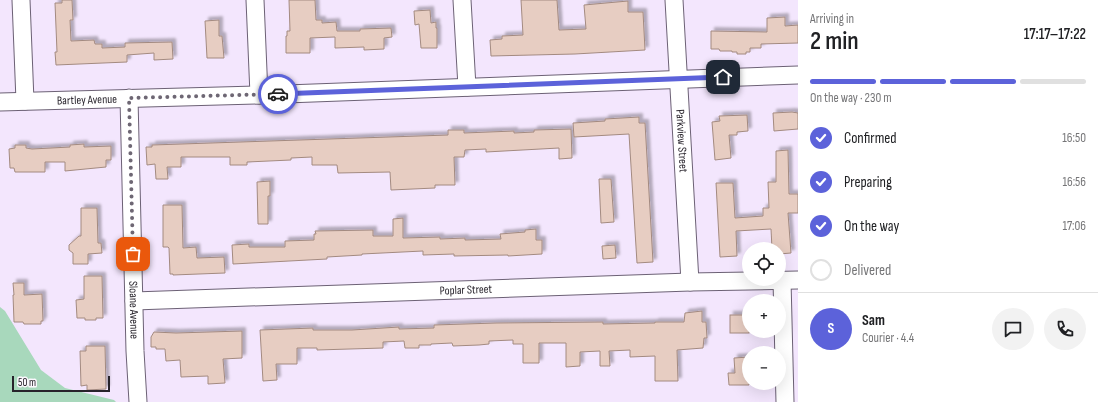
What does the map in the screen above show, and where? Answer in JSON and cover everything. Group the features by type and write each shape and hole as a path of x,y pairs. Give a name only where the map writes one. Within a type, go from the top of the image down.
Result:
{"street":[{"path":"21,0 25,100"},
{"path":"255,0 259,95"},
{"path":"462,0 467,87"},
{"name":"Parkview Street","path":"674,0 690,282"},
{"name":"Bartley Avenue","path":"0,102 25,100 259,95 798,75"},
{"name":"Sloane Avenue","path":"129,98 135,351 138,402"},
{"path":"785,402 790,280"},
{"name":"Poplar Street","path":"134,301 690,282 790,280"}],"green space":[{"path":"0,307 5,311 41,370 65,388 114,400 116,402 0,402"}],"building":[{"path":"62,0 72,0 73,20 70,20 71,41 94,40 95,44 102,44 102,48 125,47 125,43 172,42 173,59 154,60 154,53 127,55 127,62 56,65 55,52 57,52 55,3 62,3"},
{"path":"289,0 315,0 316,20 322,20 322,23 336,22 337,31 360,31 360,29 391,28 392,37 384,38 384,49 364,50 364,47 335,48 335,37 310,38 310,53 286,53 286,36 287,31 290,31"},
{"path":"521,0 557,0 559,30 586,29 584,5 628,1 628,12 643,12 645,50 575,54 491,56 490,40 502,39 502,36 523,35"},
{"path":"430,10 431,23 436,22 437,48 421,48 419,24 415,25 414,11"},
{"path":"785,17 785,26 798,25 798,43 761,44 761,48 750,48 750,52 746,52 746,54 737,54 737,52 732,51 711,49 711,31 767,32 767,18"},
{"path":"219,20 219,36 222,36 224,58 207,58 205,21"},
{"path":"773,113 798,113 798,129 774,131"},
{"path":"747,115 748,131 737,132 737,135 729,135 731,158 715,160 712,122 720,121 719,116"},
{"path":"639,117 639,123 645,123 653,262 637,263 629,134 574,137 573,123"},
{"path":"571,129 572,158 559,159 559,148 486,152 486,149 465,150 464,157 454,157 455,185 435,185 435,188 391,190 390,172 338,173 337,165 312,165 312,157 291,158 291,160 247,162 247,165 230,165 230,157 181,157 181,167 167,167 168,179 156,179 155,164 147,165 146,147 152,147 152,145 448,135 448,130 464,130 464,133 514,131 514,133 534,132 534,130"},
{"path":"84,144 84,147 111,146 111,160 106,160 106,167 65,171 65,162 45,162 45,172 15,172 14,168 10,168 9,149 15,148 15,145 26,145 26,148 32,149 70,147 70,145"},
{"path":"788,150 789,194 798,194 798,213 788,213 791,253 786,253 786,242 772,242 771,229 736,231 737,256 720,257 716,183 733,183 735,218 763,216 763,208 769,208 768,182 776,182 776,151"},
{"path":"599,179 611,179 614,222 601,223"},
{"path":"270,181 270,196 268,196 268,224 258,224 257,182"},
{"path":"163,205 182,205 183,248 196,247 197,258 224,257 225,273 170,274 169,248 163,247"},
{"path":"81,208 97,208 98,243 101,243 102,253 88,254 88,264 73,264 73,253 69,250 69,245 81,236"},
{"path":"403,218 403,238 440,237 440,239 465,238 465,240 501,239 500,234 525,232 525,230 536,229 536,240 542,240 542,254 508,256 454,256 454,254 423,255 423,251 362,254 327,257 327,259 233,264 232,245 249,244 249,247 285,247 285,241 314,240 314,234 316,234 315,231 373,230 373,236 393,236 393,219"},
{"path":"615,245 616,258 603,259 602,246"},
{"path":"84,276 102,276 103,318 96,318 96,320 85,320 85,318 77,318 76,300 84,299"},
{"path":"13,283 24,283 24,295 42,294 43,321 41,321 41,324 24,324 23,322 14,322"},
{"path":"702,311 702,322 706,322 707,338 704,338 703,348 677,350 678,381 655,381 655,356 630,357 630,350 609,351 610,366 600,366 600,351 580,352 580,366 566,367 566,343 539,343 539,363 523,363 523,344 513,344 513,340 489,341 489,344 479,345 453,346 452,343 419,345 419,348 405,348 404,341 383,342 383,348 317,350 317,348 297,348 297,364 276,364 277,380 263,381 260,330 313,328 313,330 352,330 399,327 399,329 434,328 434,325 496,323 603,322 603,324 684,322 685,313"},
{"path":"730,315 742,315 742,333 730,333"},
{"path":"242,331 242,358 223,359 225,383 208,384 208,376 181,377 180,360 166,361 165,349 156,349 156,347 151,347 151,337 154,332 176,333"},
{"path":"86,346 105,346 106,389 87,390 87,385 81,386 80,351 86,351"},
{"path":"742,357 742,385 729,385 728,373 735,373 734,358"}],"way so far":[{"path":"133,254 129,98 278,94"}],"route":[{"path":"278,94 723,77"}]}
